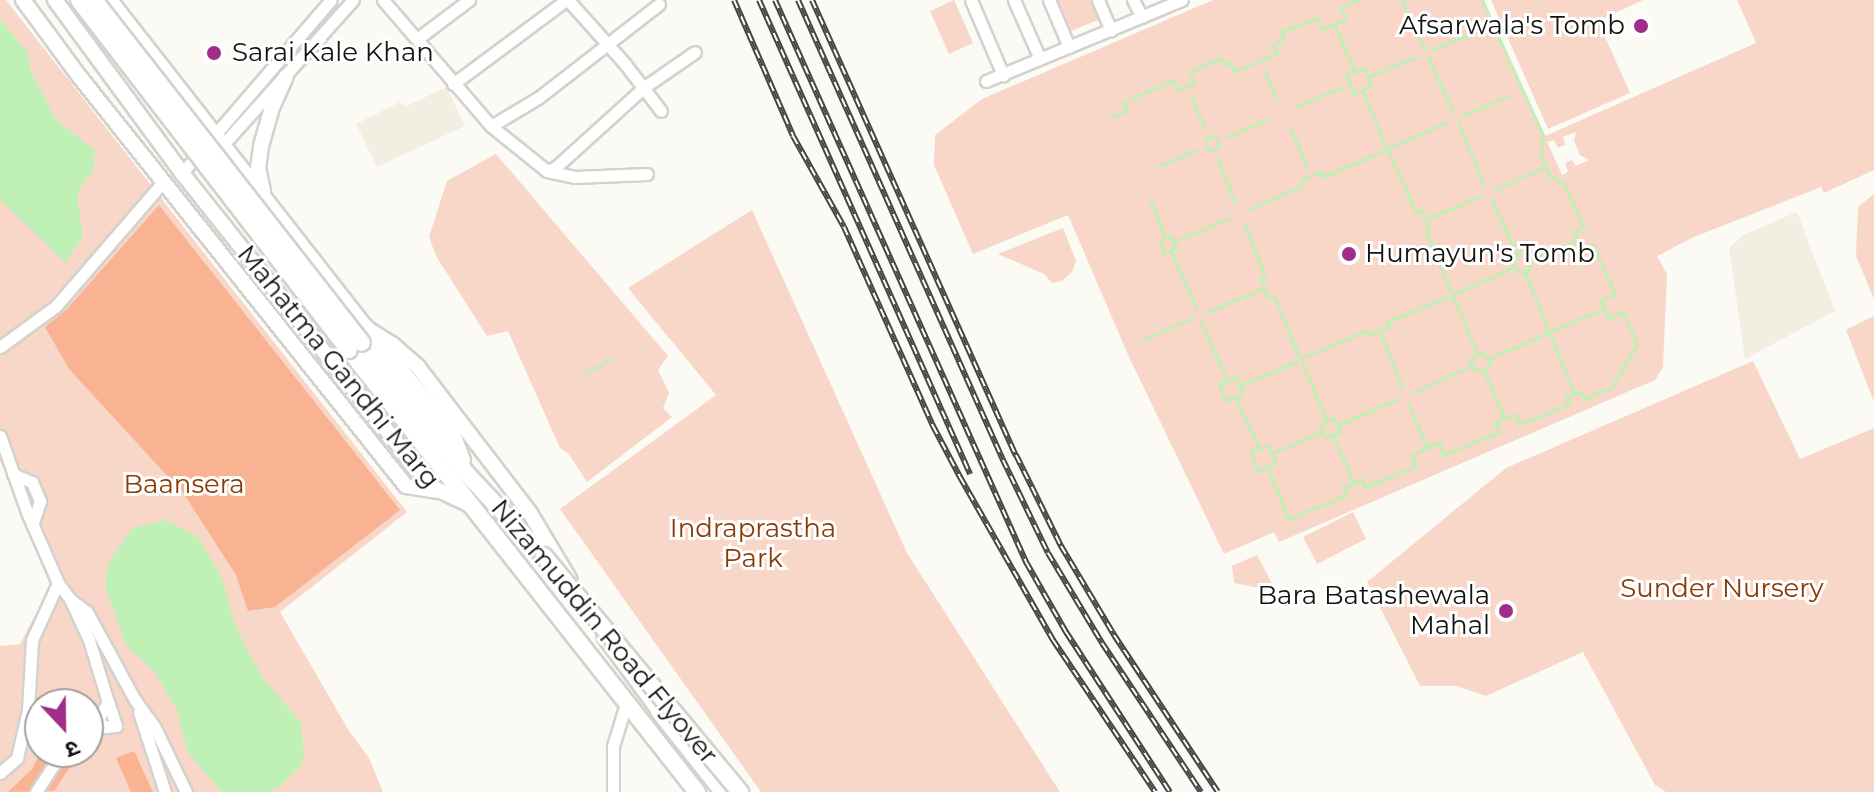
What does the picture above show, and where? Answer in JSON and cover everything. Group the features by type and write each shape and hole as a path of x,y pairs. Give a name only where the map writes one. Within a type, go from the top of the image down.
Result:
{"highway":[{"path":"79,0 399,403"},
{"path":"94,0 399,403 470,505"},
{"path":"366,328 452,434 466,473"},
{"name":"Nizamuddin Road Flyover","path":"399,403 544,556 740,792"},
{"name":"Mahatma Gandhi Marg","path":"470,505 697,792"},
{"name":"Mahatma Gandhi Marg","path":"659,711 723,792"}],"main road":[{"path":"23,0 406,486 436,491"},
{"name":"Mahatma Gandhi Marg","path":"55,0 182,173 436,491 470,505"},
{"name":"Mahatma Gandhi Marg","path":"110,0 366,328 392,344 418,367 530,513 616,656 659,711"},
{"path":"105,71 144,41"},
{"path":"267,200 258,168 261,146 271,110 286,77"},
{"path":"256,268 295,237"}],"street":[{"path":"182,173 224,145 353,0"},
{"path":"383,0 491,126 547,171 575,177 647,174"},
{"path":"417,39 469,0"},
{"path":"453,84 567,0 661,111"},
{"path":"971,0 1003,75"},
{"path":"1014,0 1040,59"},
{"path":"1049,0 1069,47"},
{"path":"1098,0 1111,30"},
{"path":"1133,0 1142,17"},
{"path":"986,81 1182,0"},
{"path":"328,1 334,23"},
{"path":"182,173 328,1"},
{"path":"491,126 538,98 659,4"},
{"path":"547,171 556,167 643,88 695,52"},
{"path":"0,347 56,306 164,181"},
{"path":"0,436 32,525 58,583 71,600 89,640 116,718 116,726 104,727"},
{"path":"0,773 17,758 28,710 32,640 58,583"},
{"path":"71,600 87,612 135,700 154,726 186,792"},
{"path":"135,700 165,792"},
{"path":"104,708 108,702"},
{"path":"613,792 613,746 626,704"},
{"path":"36,792 52,768"}],"shaded area":[{"path":"0,19 28,53 31,72 56,120 95,150 94,168 77,194 83,237 65,263 0,199"},
{"path":"446,87 465,126 377,167 356,124 400,102 405,107"},
{"path":"1797,212 1835,311 1745,359 1729,248 1743,235"},
{"path":"166,520 199,538 223,580 233,618 246,648 265,681 301,722 304,758 299,768 268,792 222,792 188,753 177,710 156,674 126,645 105,587 109,561 132,528"}],"green space":[{"name":"Baansera","path":"0,0 6,0 407,512 280,612 349,731 369,758 383,792 0,792 0,646 20,644 53,582 0,460"},
{"path":"954,0 973,43 949,54 930,11"},
{"path":"1052,0 1098,0 1105,17 1066,33"},
{"path":"1213,0 1484,0 1545,136 1756,43 1737,0 1874,0 1874,170 1824,193 1821,187 1694,237 1657,256 1667,274 1663,367 1655,380 1279,542 1274,532 1224,554 1129,357 1068,215 973,254 934,165 935,135 982,99","holes":["1576,132 1574,141 1580,155 1589,160 1576,166 1572,160 1565,163 1568,172 1562,175 1547,142 1554,140 1558,148 1565,145 1563,137"]},
{"path":"1491,0 1643,0 1598,21 1630,93 1548,129"},
{"path":"496,154 668,356 658,370 669,393 663,408 672,417 587,482 568,453 560,448 508,331 487,336 436,256 429,237 447,181"},
{"path":"1874,194 1874,299 1856,256 1858,207"},
{"path":"159,205 400,510 275,607 248,611 236,575 184,494 69,369 45,327 67,309"},
{"name":"Indraprastha Park","path":"752,210 907,553 1060,792 761,792 560,509 716,395 628,288"},
{"path":"1063,228 1076,261 1072,272 1062,281 1052,283 1044,274 998,254"},
{"path":"1874,316 1874,402 1846,330"},
{"name":"Sunder Nursery","path":"1753,361 1800,459 1874,428 1874,792 1666,792 1655,785 1583,652 1486,696 1457,686 1420,686 1367,582 1506,468"},
{"path":"1353,512 1366,539 1317,564 1303,537"},
{"path":"1257,555 1276,591 1234,583 1232,566"},
{"path":"134,751 153,792 131,792 116,758"},
{"path":"69,768 54,791 8,792 32,769"}],"waterway":[{"path":"1113,116 1127,110 1123,102 1173,80 1177,90 1195,82 1189,72 1220,58 1224,65 1230,62 1234,72 1277,53 1273,44 1284,39 1281,32 1316,18 1322,29 1346,19 1341,7 1358,0"},
{"path":"1402,0 1425,50"},
{"path":"1267,467 1289,519 1346,495 1343,488 1362,479 1365,487 1416,466 1412,455 1428,447 1439,443 1443,455 1499,432 1494,423 1515,414 1519,424 1569,405 1566,397 1581,391 1584,399 1612,387 1637,344 1623,312 1609,318 1601,300 1615,294 1593,245 1581,250 1573,232 1584,227 1563,183 1550,176 1540,154 1543,135 1495,30 1486,35 1480,23 1490,18 1482,0"},
{"path":"1334,24 1355,72"},
{"path":"1432,50 1483,28"},
{"path":"1367,77 1418,56"},
{"path":"1428,57 1453,112"},
{"path":"1364,68 1371,86 1353,94 1346,75 1364,68"},
{"path":"1264,70 1276,97"},
{"path":"1296,107 1343,87"},
{"path":"1363,91 1386,147"},
{"path":"1460,117 1508,96"},
{"path":"1191,97 1205,128"},
{"path":"1227,137 1268,119"},
{"path":"1389,148 1448,122"},
{"path":"1458,123 1484,185"},
{"path":"1290,128 1307,167"},
{"path":"1212,136 1219,143 1212,150 1205,143 1212,136"},
{"path":"1159,166 1196,150"},
{"path":"1313,175 1321,172 1323,177 1385,150"},
{"path":"1388,151 1416,212 1421,210 1424,217"},
{"path":"1218,159 1235,203"},
{"path":"1495,190 1544,167"},
{"path":"1249,209 1303,185 1301,180 1309,177"},
{"path":"1427,219 1481,196"},
{"path":"1491,199 1518,256"},
{"path":"1150,200 1165,237"},
{"path":"1174,242 1229,218"},
{"path":"1426,222 1429,229 1425,231 1451,292"},
{"path":"1244,223 1265,276 1260,278 1264,286"},
{"path":"1171,236 1176,248 1165,253 1160,241 1171,236"},
{"path":"1529,260 1577,240"},
{"path":"1171,251 1197,310"},
{"path":"1522,254 1531,263 1522,272 1513,263 1522,254"},
{"path":"1454,294 1514,267"},
{"path":"1524,270 1574,393"},
{"path":"1205,313 1262,289"},
{"path":"1265,290 1268,298 1274,296 1299,357"},
{"path":"1380,330 1389,327 1387,322 1449,296"},
{"path":"1453,297 1478,355"},
{"path":"1488,359 1605,308"},
{"path":"1141,341 1192,318"},
{"path":"1201,322 1227,380"},
{"path":"1302,358 1366,331 1368,335 1377,332"},
{"path":"1380,332 1403,389"},
{"path":"1480,353 1489,362 1480,371 1471,362 1480,353"},
{"path":"585,374 612,358"},
{"path":"1239,386 1298,361"},
{"path":"1302,362 1327,421"},
{"path":"1412,393 1473,365"},
{"path":"1483,369 1504,417"},
{"path":"1236,377 1243,394 1226,401 1219,384 1236,377"},
{"path":"1236,398 1259,449"},
{"path":"1338,425 1398,399"},
{"path":"1408,403 1426,446"},
{"path":"1334,418 1340,432 1326,438 1320,424 1334,418"},
{"path":"1273,453 1321,432"},
{"path":"1333,435 1353,483"},
{"path":"1268,445 1276,463 1258,471 1250,452 1268,445"}],"railway":[{"path":"734,0 793,136 844,227 933,426 960,477 1053,640 1155,792"},
{"path":"759,0 970,474"},
{"path":"775,0 1026,562 1066,632 1170,792"},
{"path":"798,0 1003,460 1048,553 1102,643 1201,792"},
{"path":"812,0 1016,455 1061,546 1114,635 1218,792"}],"place":[{"name":"Afsarwala's Tomb","path":"1641,26"},
{"name":"Sarai Kale Khan","path":"214,53"},
{"name":"Humayun's Tomb","path":"1349,254"},
{"name":"Bara Batashewala Mahal","path":"1506,611"}]}
